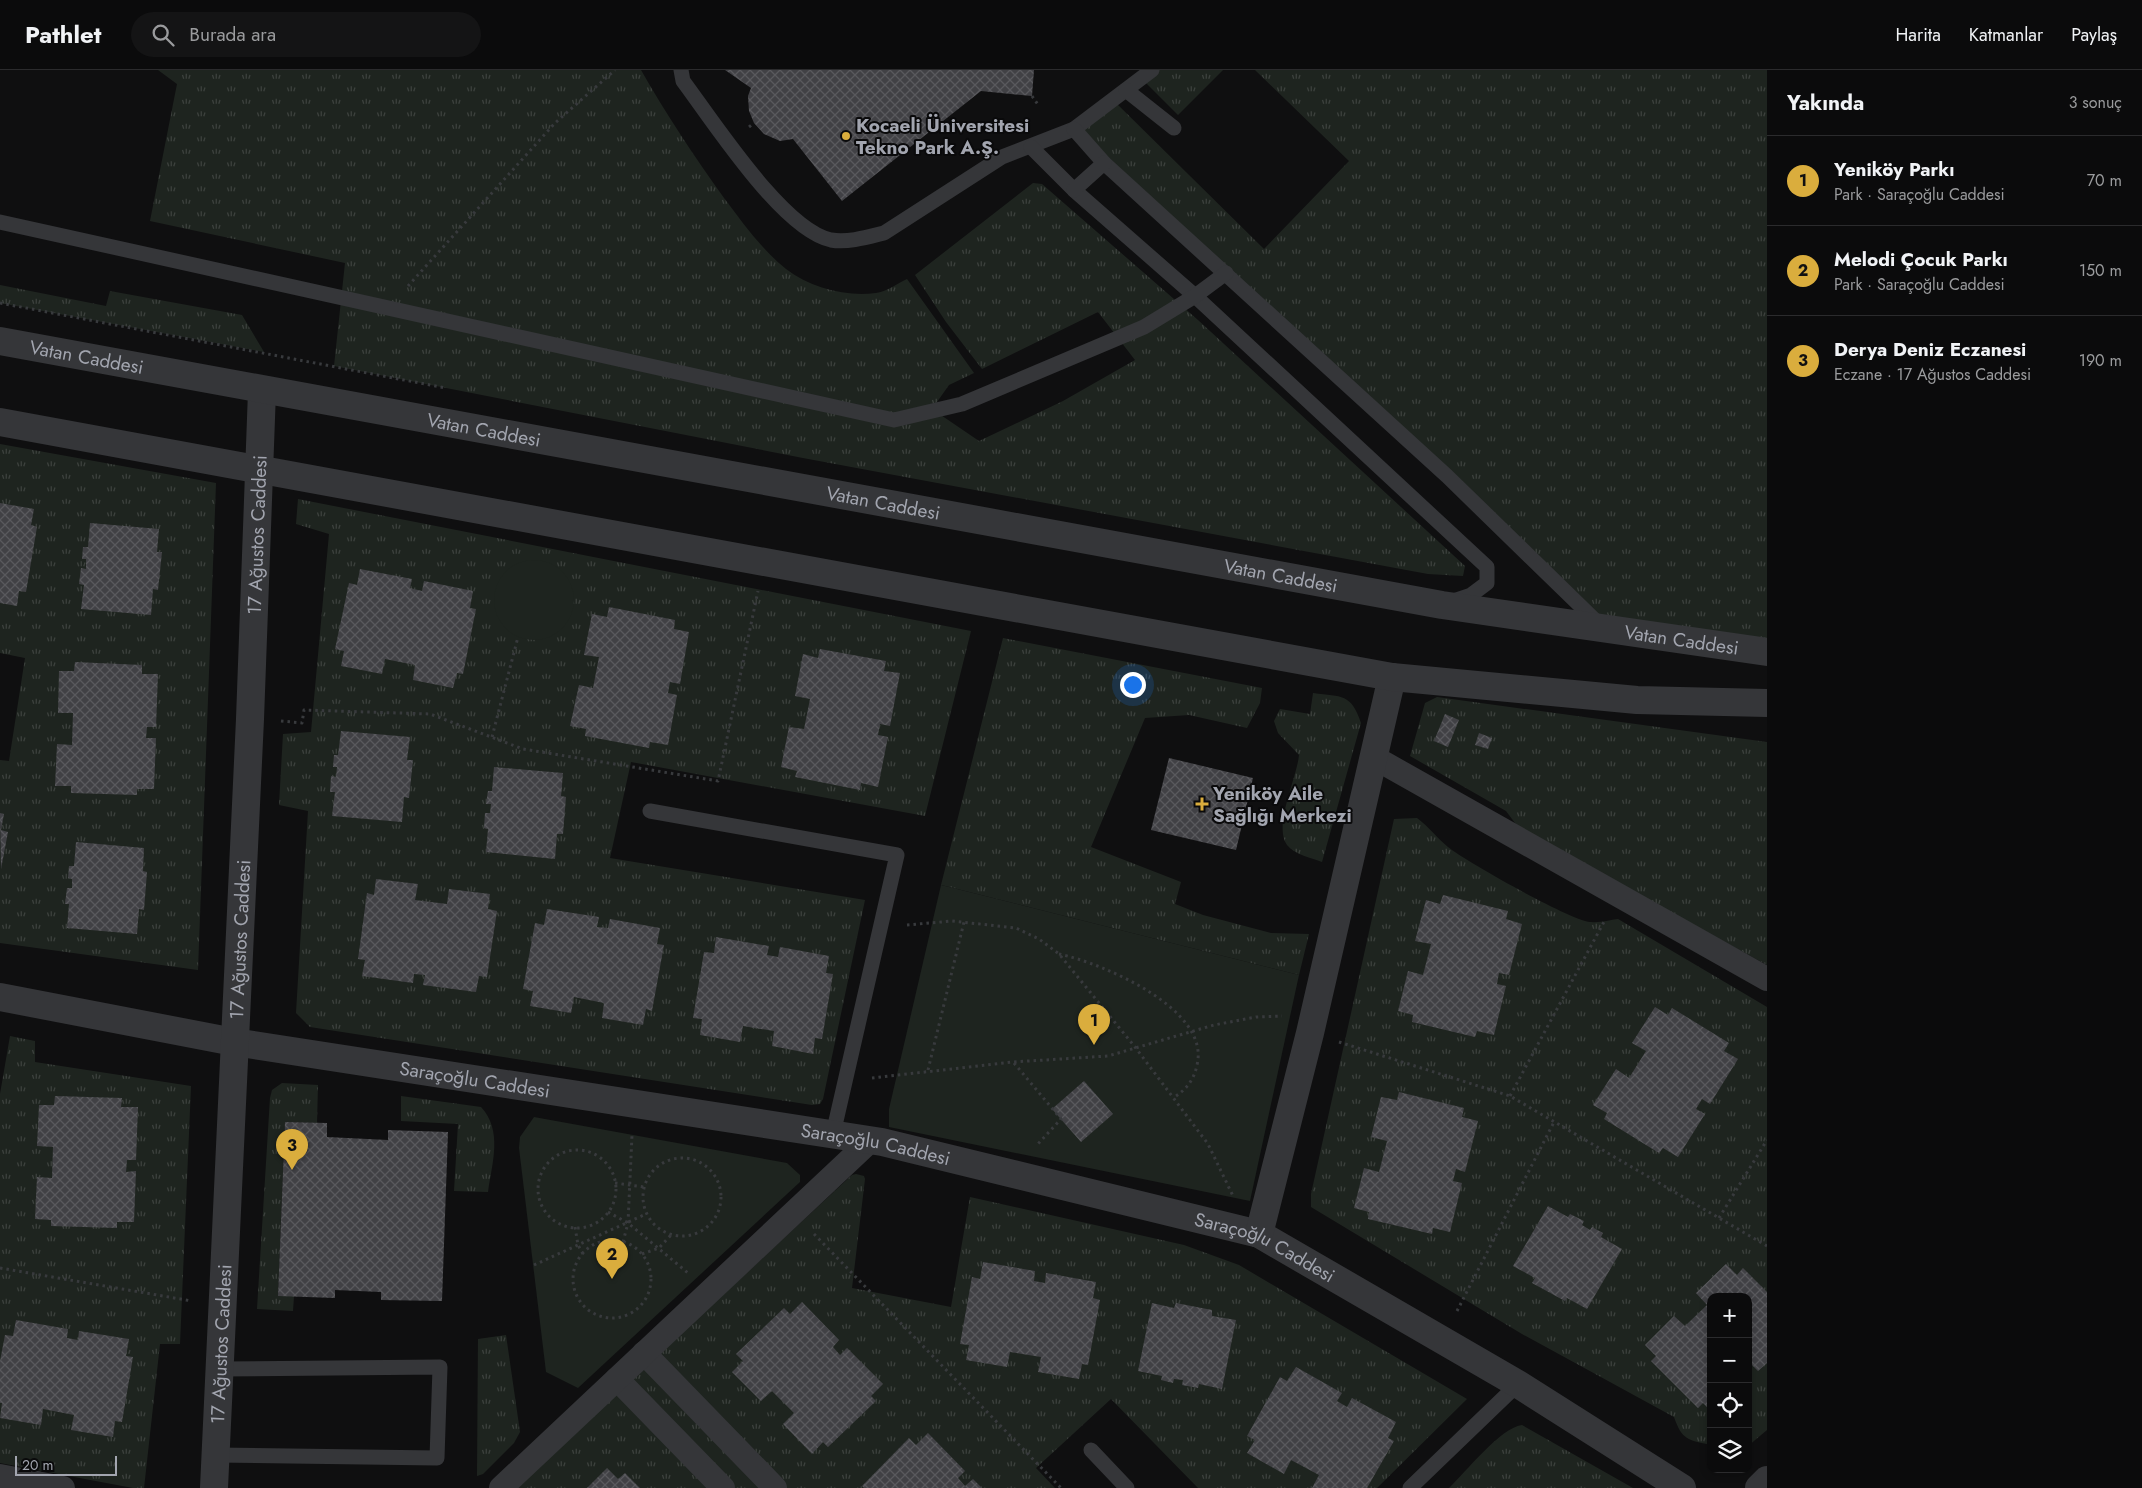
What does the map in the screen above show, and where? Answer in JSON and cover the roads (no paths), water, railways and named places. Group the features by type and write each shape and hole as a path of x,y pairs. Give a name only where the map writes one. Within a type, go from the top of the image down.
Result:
{"street":[{"name":"Vatan Caddesi","path":"0,341 262,391 1442,605 1767,652"},
{"name":"17 Ağustos Caddesi","path":"214,1488 250,719 262,391"},
{"path":"0,422 1392,677 1637,700 1767,703"},
{"path":"1247,1231 1312,1023 1375,758 1392,677"},
{"path":"1375,758 1767,979"},
{"name":"Saraçoğlu Caddesi","path":"0,997 234,1042 871,1140 1247,1231 1518,1384 1682,1488"},
{"path":"501,1488 871,1140"},
{"path":"644,1353 775,1488"},
{"path":"617,1379 723,1488"},
{"path":"0,1476 63,1488"},
{"path":"1759,1488 1767,1480"}],"lane":[{"path":"681,70 683,81 766,191 799,225 831,240 862,239 884,233 1002,157 1074,129 1152,70"},
{"path":"1126,90 1174,128"},
{"path":"1074,129 1104,163 1447,476 1603,628"},
{"path":"1031,147 1074,190 1195,296 1487,567 1488,583 1471,595 1442,605"},
{"path":"1074,190 1104,163"},
{"path":"0,222 894,420 962,404 1144,327 1195,296 1226,273"},
{"path":"650,811 897,855 833,1134"},
{"path":"216,1455 437,1458 440,1367 220,1369"},
{"path":"1410,1488 1518,1384"},
{"path":"1091,1450 1128,1488"}],"place":[{"name":"Kocaeli Üniversitesi Tekno Park A.Ş.","path":"846,136"},
{"name":"Yeniköy Aile Sağlığı Merkezi","path":"1202,804"},
{"name":"Yeniköy Parkı","path":"1094,1045"},
{"name":"Derya Deniz Eczanesi","path":"292,1170"},
{"name":"Melodi Çocuk Parkı","path":"612,1279"}]}
